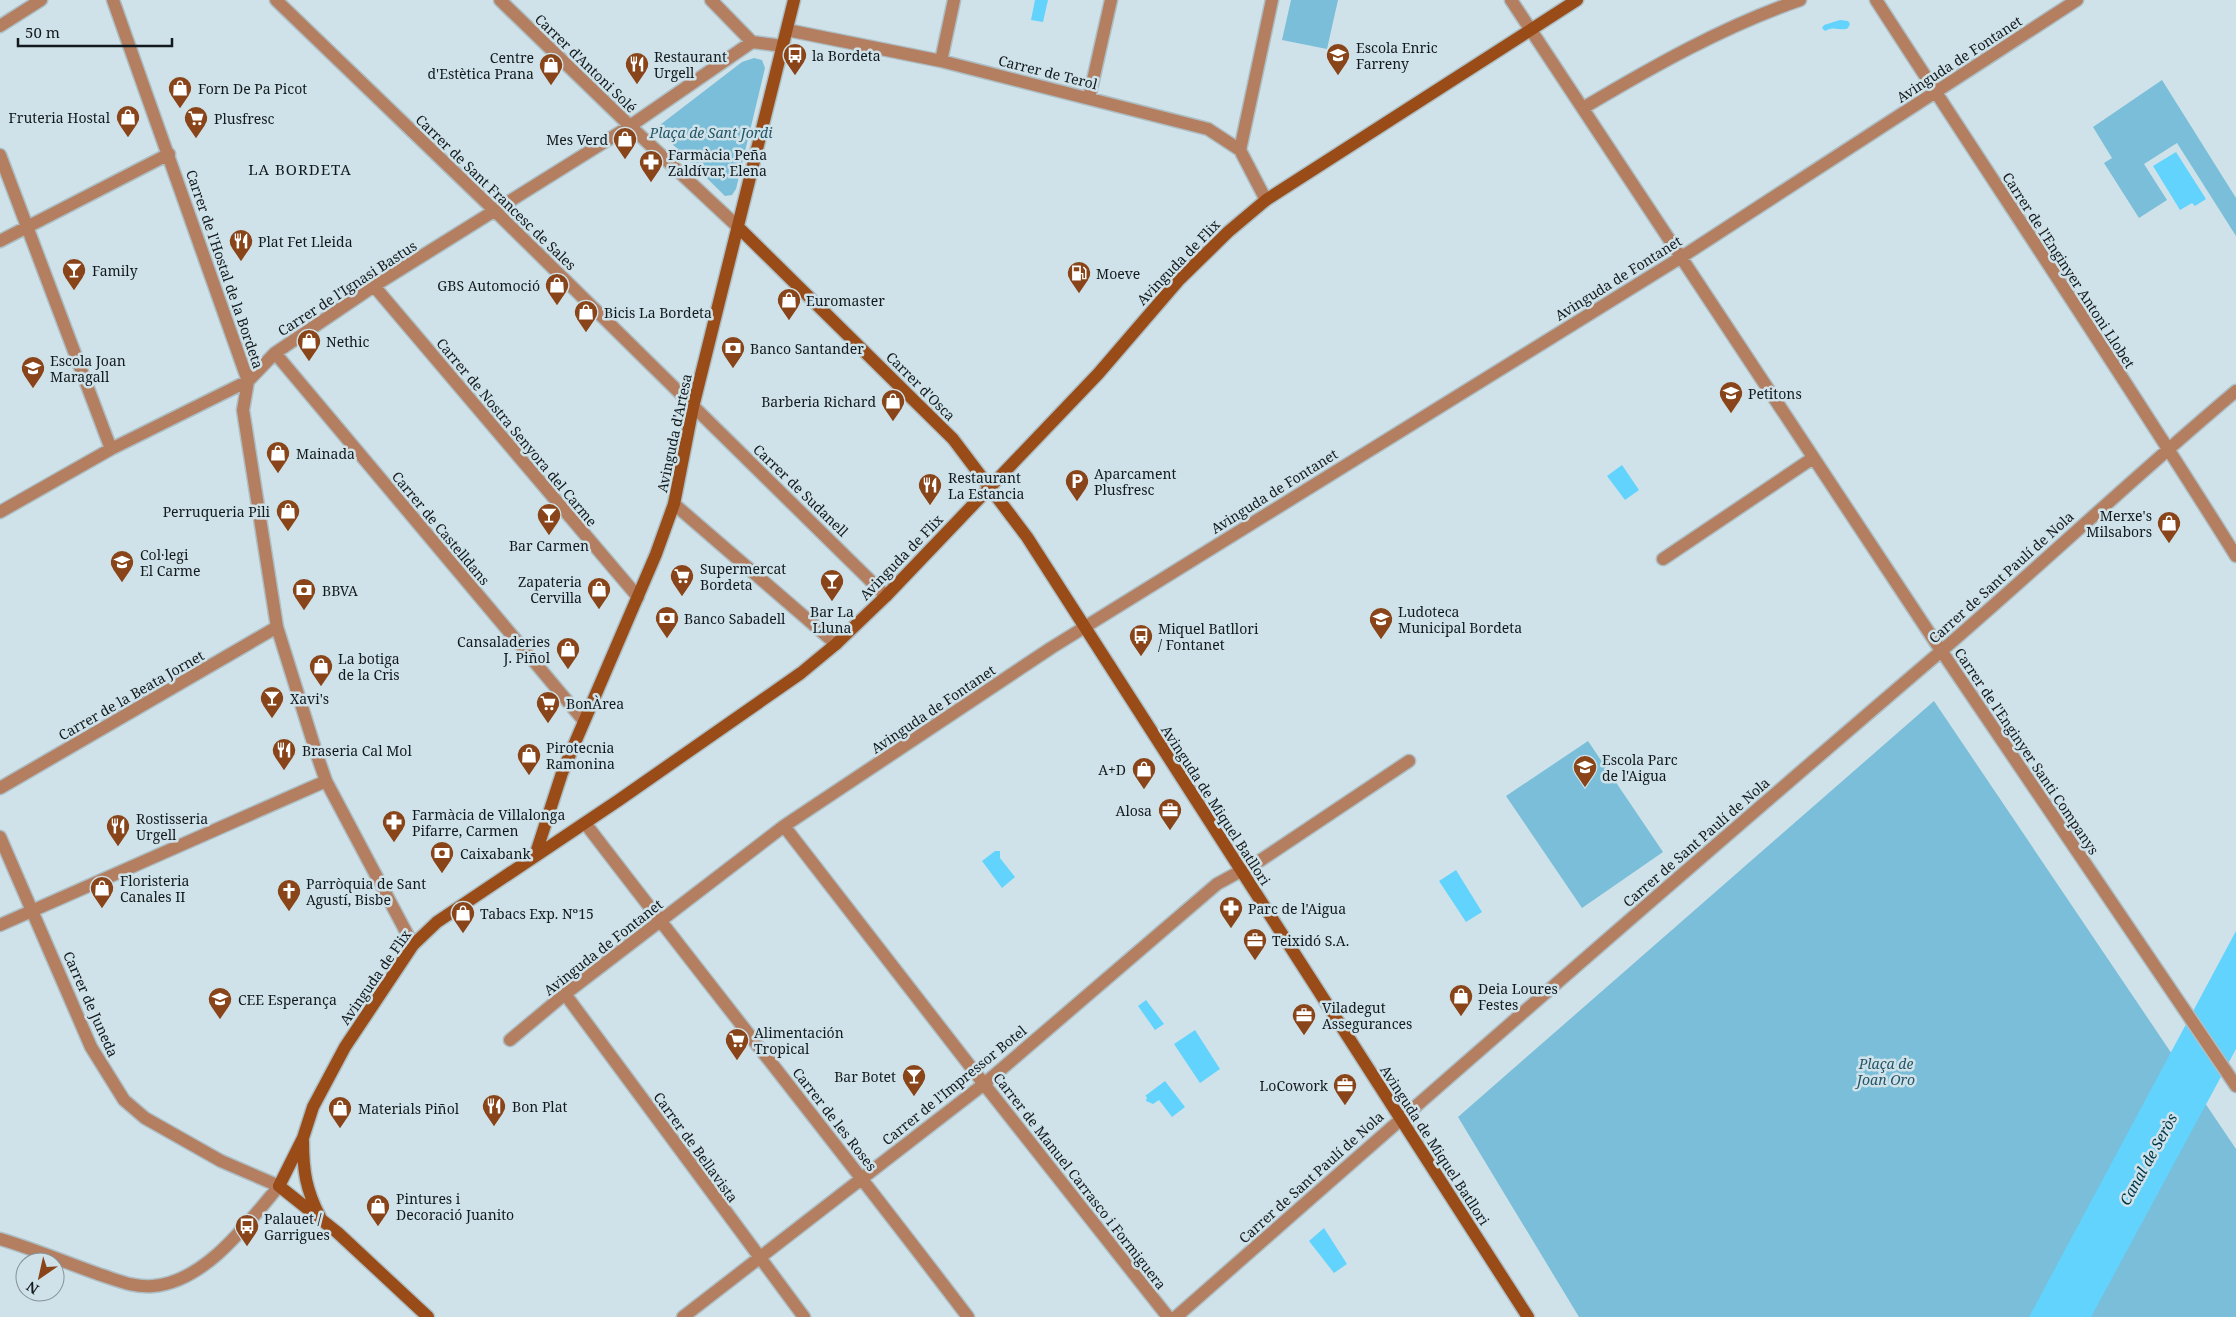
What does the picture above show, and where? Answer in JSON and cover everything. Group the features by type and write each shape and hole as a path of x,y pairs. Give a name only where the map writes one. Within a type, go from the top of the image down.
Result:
{"main road":[{"name":"Avinguda d'Artesa","path":"535,856 553,798 656,554 674,504 693,407 794,0"},
{"name":"Avinguda de Flix","path":"303,1138 313,1106 328,1076 364,1015 413,945 437,922 585,823 800,673 836,644 886,596 1098,374 1178,281 1213,246 1266,200 1577,0"},
{"name":"Carrer d'Osca","path":"738,227 953,439 990,488"},
{"name":"Avinguda de Miquel Batllori","path":"990,488 1027,537 1239,870 1528,1317"},
{"path":"303,1138 279,1186 338,1233 428,1317"},
{"path":"303,1138 303,1170 310,1198 323,1222"}],"street":[{"path":"0,26 42,0"},
{"name":"Carrer de l'Hostal de la Bordeta","path":"113,0 248,380 243,410 277,627 326,781 413,945"},
{"name":"Carrer de Sant Francesc de Sales","path":"276,0 693,407"},
{"name":"Carrer d'Antoni Solé","path":"500,0 630,126"},
{"path":"711,0 752,42 783,46"},
{"path":"941,61 954,0"},
{"path":"1089,98 1111,0"},
{"path":"1240,150 1272,0"},
{"name":"Carrer de l'Enginyer Santi Companys","path":"1511,0 1941,651 2234,1083"},
{"path":"1582,108 1691,48 1764,12 1800,0"},
{"name":"Carrer de l'Enginyer Antoni Llobet","path":"1876,0 2168,448 2236,556"},
{"name":"Avinguda de Fontanet","path":"510,1040 565,994 784,826 1084,627 1680,258 2077,0"},
{"name":"Carrer de Terol","path":"787,30 941,61 1208,129 1240,150 1266,200"},
{"path":"738,227 630,126 752,42"},
{"name":"Carrer de l'Ignasi Bastus","path":"0,512 111,449 248,380 276,353 374,286 630,126"},
{"path":"0,241 169,154"},
{"path":"0,155 111,449"},
{"name":"Carrer de Nostra Senyora del Carme","path":"374,286 638,597"},
{"name":"Carrer de Castelldans","path":"276,353 584,721"},
{"name":"Carrer de Sant Paulí de Nola","path":"1176,1317 1400,1118 1941,651 2168,448 2236,391"},
{"name":"Carrer de Sudanell","path":"693,407 886,596"},
{"path":"1662,559 1813,458"},
{"path":"674,504 836,644"},
{"name":"Carrer de la Beata Jornet","path":"0,788 277,627"},
{"name":"Carrer de l'Impressor Botel","path":"682,1317 984,1084 1217,884 1239,870 1261,860 1408,761"},
{"path":"0,926 326,781"},
{"name":"Carrer de les Roses","path":"585,823 968,1317"},
{"name":"Carrer de Manuel Carrasco i Formiguera","path":"784,826 1168,1317"},
{"name":"Carrer de Juneda","path":"0,837 91,1047 124,1100 145,1118 221,1161 279,1186"},
{"name":"Carrer de Bellavista","path":"565,994 804,1317"},
{"path":"0,1239 129,1284 152,1287 182,1277 205,1264 241,1229 279,1186"}],"green space":[{"path":"1291,0 1338,0 1327,49 1282,40"},
{"name":"Plaça de Sant Jordi","path":"754,58 762,60 765,68 736,189 732,195 725,196 656,128 742,62"},
{"path":"2162,80 2236,198 2236,236 2177,143 2144,164 2167,200 2139,218 2104,163 2112,158 2093,127"},
{"name":"Plaça de Joan Oro","path":"1934,701 2236,1149 2236,1317 1579,1317 1458,1117"},
{"path":"1588,741 1663,852 1582,908 1506,796"}],"water":[{"path":"1035,0 1048,0 1043,22 1031,20"},
{"path":"1840,20 1848,21 1850,24 1848,28 1825,31 1822,28 1824,25"},
{"path":"2176,152 2206,199 2195,206 2192,203 2180,210 2153,166"},
{"path":"1622,465 1639,490 1625,500 1607,476"},
{"path":"995,851 1000,851 1000,858 1015,877 1002,888 982,861"},
{"path":"1456,870 1482,912 1466,922 1439,881"},
{"name":"Canal de Seròs","path":"2236,931 2236,1049 2091,1317 2029,1317"},
{"path":"1146,1000 1164,1024 1155,1030 1138,1006"},
{"path":"1195,1030 1220,1069 1200,1083 1174,1044"},
{"path":"1165,1081 1185,1107 1172,1117 1159,1100 1153,1104 1146,1101 1147,1097 1145,1096"},
{"path":"1324,1228 1347,1264 1334,1273 1309,1241"}],"place":[{"name":"la Bordeta","path":"795,76"},
{"name":"Escola Enric Farreny","path":"1338,76"},
{"name":"Restaurant Urgell","path":"637,85"},
{"name":"Centre d'Estètica Prana","path":"551,86"},
{"name":"Forn De Pa Picot","path":"180,109"},
{"name":"Fruteria Hostal","path":"128,138"},
{"name":"Plusfresc","path":"196,139"},
{"name":"Mes Verd","path":"625,160"},
{"name":"Farmàcia Peña Zaldívar, Elena","path":"651,183"},
{"name":"Plat Fet Lleida","path":"241,262"},
{"name":"Family","path":"74,291"},
{"name":"Moeve","path":"1079,294"},
{"name":"GBS Automoció","path":"557,306"},
{"name":"Euromaster","path":"789,321"},
{"name":"Bicis La Bordeta","path":"586,333"},
{"name":"Nethic","path":"309,362"},
{"name":"Banco Santander","path":"733,369"},
{"name":"Escola Joan Maragall","path":"33,389"},
{"name":"Petitons","path":"1731,414"},
{"name":"Barberia Richard","path":"893,422"},
{"name":"Mainada","path":"278,474"},
{"name":"Aparcament Plusfresc","path":"1077,502"},
{"name":"Restaurant La Estancia","path":"930,506"},
{"name":"Perruqueria Pili","path":"288,532"},
{"name":"Bar Carmen","path":"549,536"},
{"name":"Merxe's Milsabors","path":"2169,544"},
{"name":"Col·legi El Carme","path":"122,583"},
{"name":"Supermercat Bordeta","path":"682,597"},
{"name":"Bar La Lluna","path":"832,602"},
{"name":"Zapateria Cervilla","path":"599,610"},
{"name":"BBVA","path":"304,611"},
{"name":"Banco Sabadell","path":"667,639"},
{"name":"Ludoteca Municipal Bordeta","path":"1381,640"},
{"name":"Miquel Batllori / Fontanet","path":"1141,657"},
{"name":"Cansaladeries J. Piñol","path":"568,670"},
{"name":"La botiga de la Cris","path":"321,687"},
{"name":"Xavi's","path":"272,719"},
{"name":"BonÀrea","path":"548,724"},
{"name":"Braseria Cal Mol","path":"284,771"},
{"name":"Pirotecnia Ramonina","path":"529,776"},
{"name":"Escola Parc de l'Aigua","path":"1585,788"},
{"name":"A+D","path":"1144,790"},
{"name":"Alosa","path":"1170,831"},
{"name":"Farmàcia de Villalonga Pifarre, Carmen","path":"394,843"},
{"name":"Rostisseria Urgell","path":"118,847"},
{"name":"Caixabank","path":"442,874"},
{"name":"Floristeria Canales II","path":"102,909"},
{"name":"Parròquia de Sant Agustí, Bisbe","path":"289,912"},
{"name":"Parc de l'Aigua","path":"1231,929"},
{"name":"Tabacs Exp. Nº15","path":"463,934"},
{"name":"Teixidó S.A.","path":"1255,961"},
{"name":"Deia Loures Festes","path":"1461,1017"},
{"name":"CEE Esperança","path":"220,1020"},
{"name":"Viladegut Assegurances","path":"1304,1036"},
{"name":"Alimentación Tropical","path":"737,1061"},
{"name":"Bar Botet","path":"914,1097"},
{"name":"LoCowork","path":"1345,1106"},
{"name":"Bon Plat","path":"494,1127"},
{"name":"Materials Piñol","path":"340,1129"},
{"name":"Pintures i Decoració Juanito","path":"378,1227"},
{"name":"Palauet / Garrigues","path":"247,1247"}],"district":[{"name":"LA BORDETA","path":"300,169"}]}
